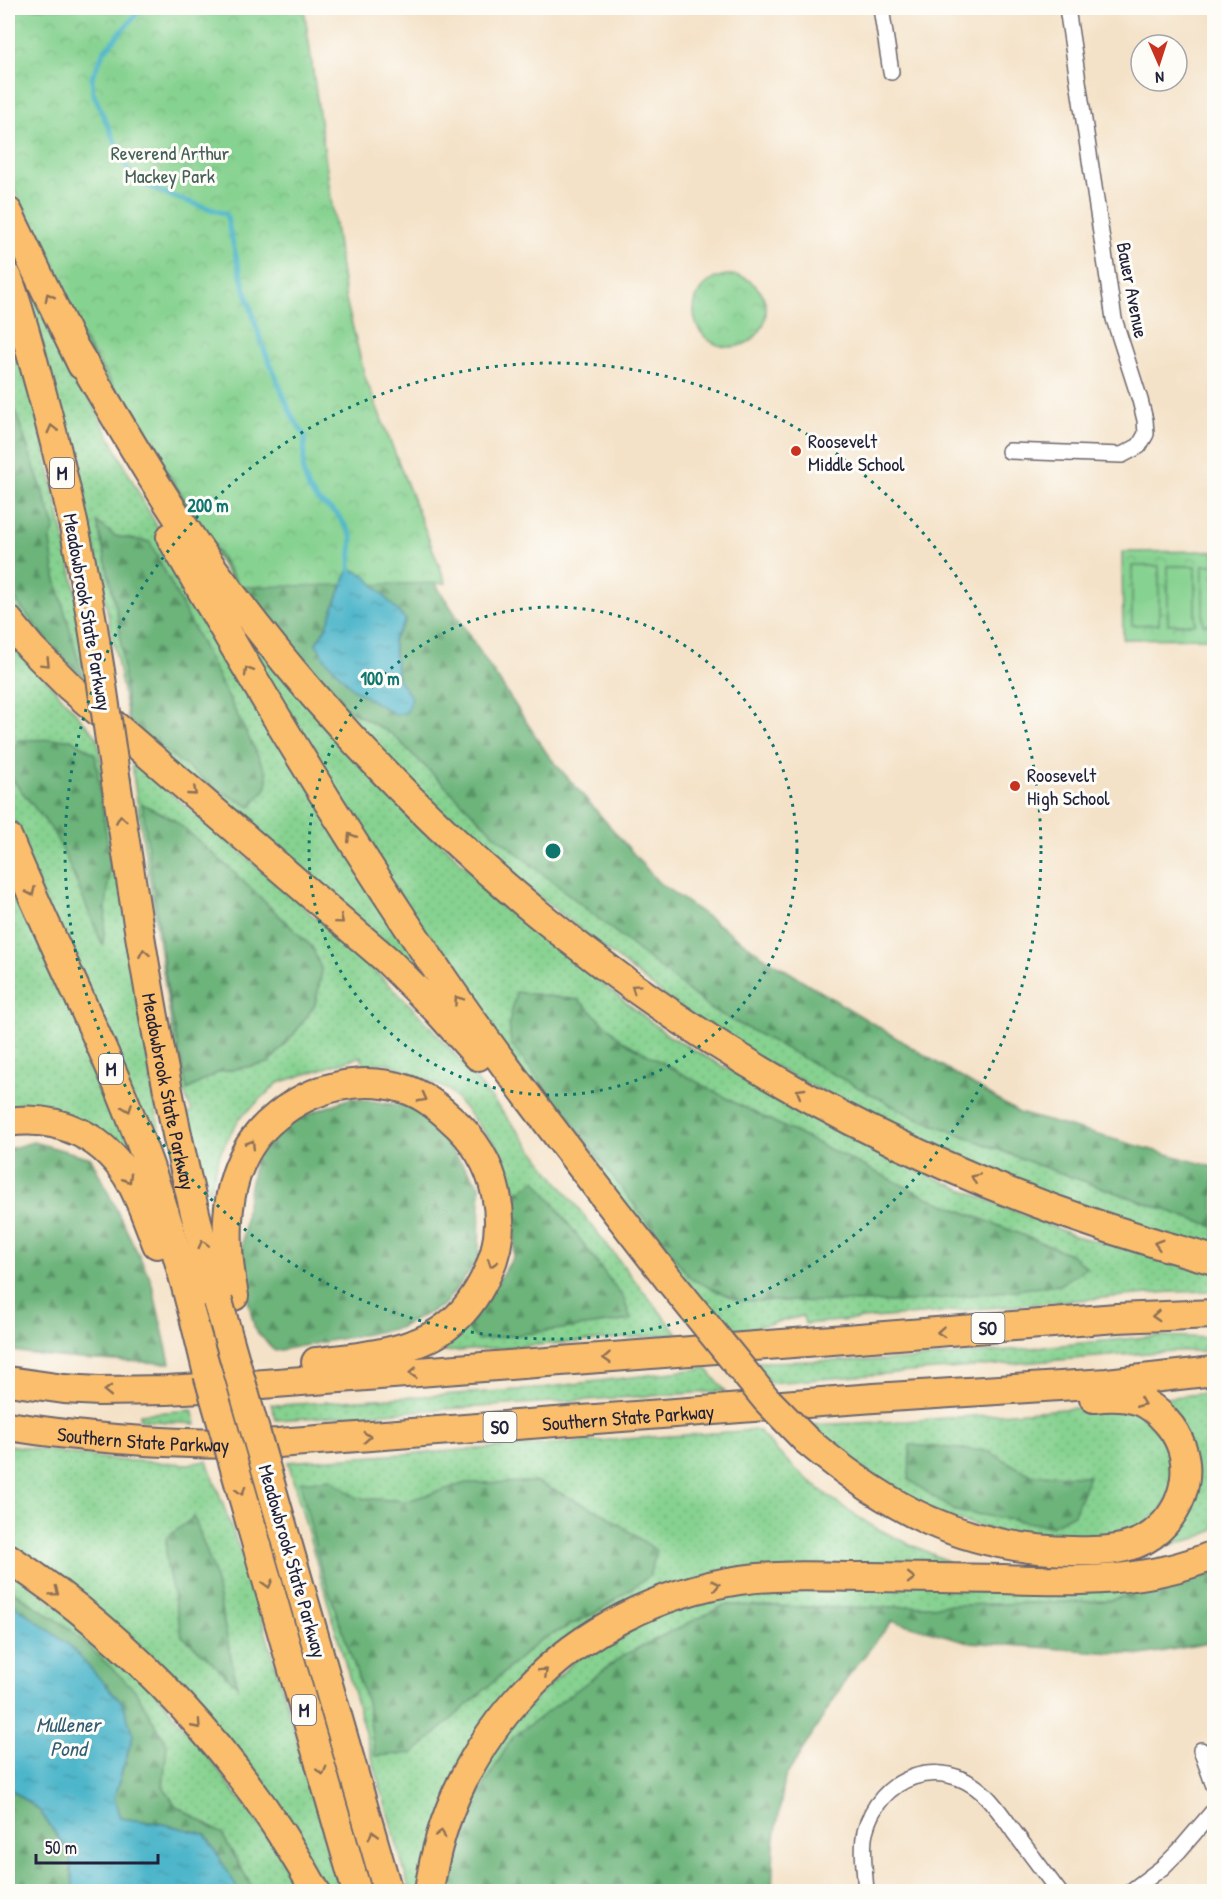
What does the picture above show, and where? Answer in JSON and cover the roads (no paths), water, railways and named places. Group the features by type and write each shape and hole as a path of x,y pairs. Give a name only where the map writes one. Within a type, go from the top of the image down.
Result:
{"highway":[{"path":"8,212 112,428 169,534 240,658 359,850 432,962 507,1069 737,1386 800,1443 836,1481 882,1513 930,1538 980,1554 1032,1563 1103,1564 1155,1556 1215,1538"},
{"name":"Meadowbrook State Parkway","path":"8,278 52,430 74,529 100,671 127,856 165,1072 215,1302 244,1394 388,1892"},
{"path":"75,349 175,513 210,565 272,646 346,731 428,817 556,929 630,985 735,1055 815,1101 881,1135 953,1169 1052,1209 1141,1239 1215,1260"},
{"path":"8,620 70,687 358,935 437,1010 505,1089 666,1287"},
{"name":"Meadowbrook State Parkway","path":"8,838 125,1100 159,1194 186,1280 215,1302"},
{"path":"167,1390 391,1350 424,1340 444,1328 459,1315 480,1288 497,1247 500,1231 498,1201 482,1154 459,1125 446,1113 406,1089 382,1084 360,1083 326,1089 298,1100 261,1130 238,1168 230,1198 228,1258 215,1302"},
{"path":"8,1122 41,1121 74,1129 94,1140 113,1157 139,1200 208,1374"},
{"name":"Meadowbrook State Parkway","path":"215,1302 208,1374 357,1892"},
{"name":"SO","path":"14,1379 99,1391 167,1390 1118,1318 1215,1314"},
{"name":"Southern State Parkway","path":"8,1426 71,1435 159,1442 278,1443 874,1398 1107,1383 1215,1371"},
{"path":"800,1443 862,1485 908,1512 968,1536 1013,1546 1078,1551 1126,1547 1150,1536 1169,1520 1185,1486 1186,1465 1182,1444 1170,1424 1152,1407 1141,1402 1119,1397 1106,1397 990,1406 874,1398"},
{"path":"429,1892 441,1835 456,1794 476,1756 503,1716 536,1680 576,1646 639,1610 702,1588 741,1580 810,1576 1094,1581 1160,1571 1215,1555"},
{"path":"8,1558 100,1627 176,1701 213,1742 265,1810 316,1892"}],"street":[{"path":"881,8 891,72"},
{"name":"Bauer Avenue","path":"1009,451 1122,455 1139,446 1146,434 1140,400 1114,319 1067,8"},
{"path":"1201,1750 1215,1786"},
{"path":"866,1892 864,1833 872,1812 889,1790 902,1781 920,1774 947,1774 969,1782 983,1793 1059,1892"},
{"path":"1130,1892 1179,1851 1215,1810"}],"water":[{"path":"350,568 365,575 406,620 393,640 398,679 412,698 407,712 396,715 353,689 325,659 316,643 327,626"},
{"name":"Mullener Pond","path":"8,1600 70,1646 123,1704 133,1735 114,1798 120,1818 163,1824 205,1834 239,1891 74,1891 69,1853 40,1811 8,1787"}],"waterway":[{"path":"142,8 104,51 92,77 93,93 132,179 174,197 226,214 239,269 261,342 292,416 305,436 303,472 309,489 317,500 337,514 352,536 351,575"}],"place":[{"name":"Roosevelt Middle School","path":"796,451"},
{"name":"Roosevelt High School","path":"1015,786"}],"park label":[{"name":"Reverend Arthur Mackey Park","path":"170,164"}]}
